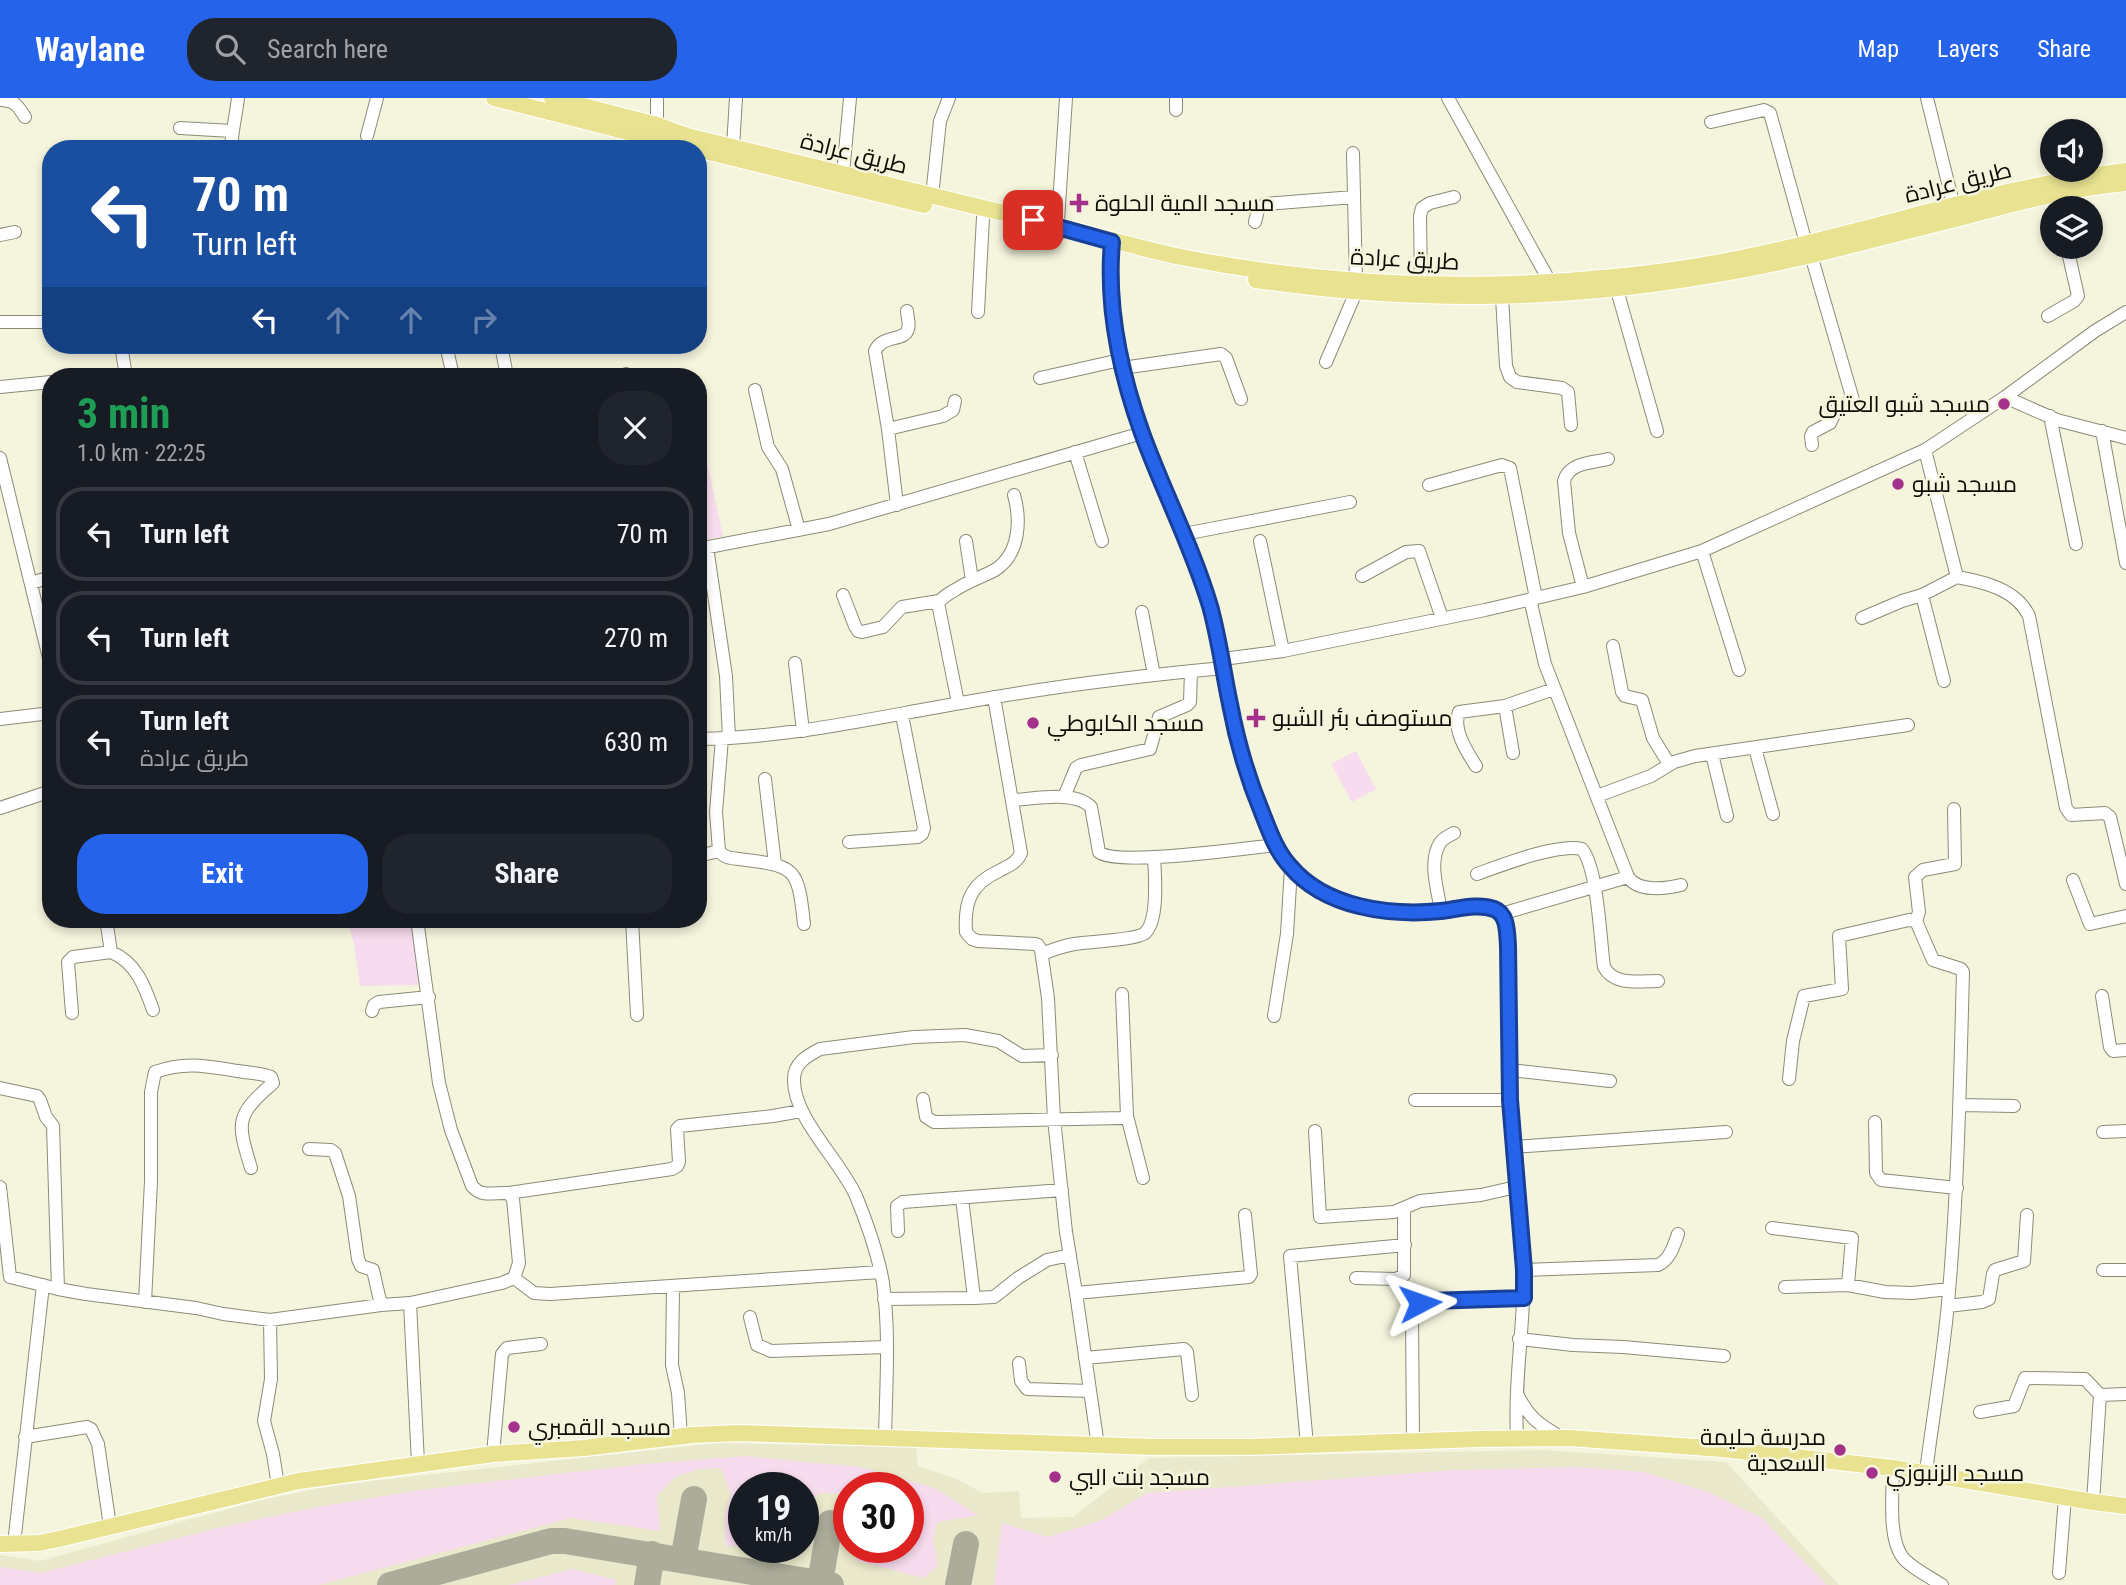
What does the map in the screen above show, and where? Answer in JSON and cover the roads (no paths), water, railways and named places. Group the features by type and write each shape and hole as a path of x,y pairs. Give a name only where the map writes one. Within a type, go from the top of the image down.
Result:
{"main road":[{"name":"طريق عرادة","path":"494,98 652,137"},
{"path":"552,98 652,137"},
{"name":"طريق عرادة","path":"707,146 733,147 843,173 1202,271 1294,285 1550,282 1615,277 1808,249"},
{"name":"طريق عرادة","path":"707,149 885,196 1058,231"},
{"name":"طريق عرادة","path":"1356,286 1441,297 1502,297 1617,290 1699,278 1955,212 2051,183 2126,171"},
{"name":"طريق عرادة","path":"2075,196 2126,183"},
{"name":"طريق عرادة","path":"1955,212 2040,203"},
{"path":"7,1544 38,1543 299,1481 493,1454 739,1433 1098,1446 1248,1447 1562,1438 1723,1448 1893,1468 2126,1506"}],"street":[{"path":"232,140 238,98"},
{"path":"367,136 377,98"},
{"path":"652,137 657,98"},
{"path":"733,147 736,98"},
{"path":"843,173 849,98"},
{"path":"932,196 940,121 949,98"},
{"path":"1058,231 1066,98"},
{"path":"1448,98 1550,282"},
{"path":"1927,98 1955,212"},
{"path":"0,100 16,103 25,117"},
{"path":"1711,122 1764,110 1770,113 1853,398 1853,402 1836,410 1830,423 1814,432 1811,436 1812,445"},
{"path":"180,128 232,131"},
{"path":"1326,362 1356,286 1353,153"},
{"path":"1255,222 1258,211 1265,204 1354,197"},
{"path":"1421,284 1422,208 1430,203 1454,197"},
{"path":"978,312 983,217"},
{"path":"0,235 15,232"},
{"path":"1112,246 1113,317 1121,364 1142,433 1209,601 1247,774 1276,845 1291,868 1311,886 1351,903 1400,912 1483,907 1502,914 1505,921 1508,946 1510,1100 1524,1270 1516,1393 1517,1438"},
{"path":"2048,316 2078,296 2070,259"},
{"path":"1617,290 1657,431"},
{"path":"1502,297 1506,366 1510,377 1517,382 1562,388 1568,393 1571,425"},
{"path":"897,505 875,351 883,341 900,337 907,332 909,328 906,311"},
{"path":"707,739 803,731 994,697 1191,671 1583,587 1702,551 1925,450 2126,312"},
{"path":"0,322 42,322"},
{"path":"1040,378 1121,364 1224,355 1241,399"},
{"path":"0,387 42,383"},
{"path":"755,390 768,446 782,469 799,530"},
{"path":"2005,397 2057,420 2126,438"},
{"path":"888,429 943,416 953,410 955,401"},
{"path":"2050,416 2076,544"},
{"path":"2102,430 2126,564"},
{"path":"707,547 829,524 1142,433"},
{"path":"1925,450 1957,577"},
{"path":"1075,452 1102,541"},
{"path":"0,458 42,629"},
{"path":"1583,587 1569,533 1564,481 1566,474 1574,467 1608,460"},
{"path":"1429,485 1502,465 1510,468 1545,664 1628,877 1638,885 1660,889 1681,885"},
{"path":"844,595 855,626 862,632 883,627 902,607 939,601 972,580 996,569 1009,556 1017,533 1014,495"},
{"path":"1184,534 1350,502"},
{"path":"966,541 972,580"},
{"path":"1260,541 1283,651"},
{"path":"1362,576 1406,552 1419,551 1442,618"},
{"path":"1702,551 1738,670"},
{"path":"707,570 726,676 725,738 716,812 719,851 727,858 775,864 790,872 799,884 804,924"},
{"path":"1862,618 1922,595 1957,577 1994,584 2026,608 2066,808 2071,815 2105,813 2110,817 2126,884"},
{"path":"31,583 42,580"},
{"path":"1922,595 1944,681"},
{"path":"939,601 958,703"},
{"path":"1142,612 1153,675"},
{"path":"1613,646 1622,692 1625,696 1642,701 1653,738 1669,764"},
{"path":"795,663 803,731"},
{"path":"1063,797 1076,768 1081,765 1150,749 1159,717 1190,702 1191,671"},
{"path":"1476,766 1463,745 1457,723 1458,714 1462,710 1505,706 1554,690"},
{"path":"994,697 1021,849 1020,857 980,881 975,887 970,899 966,932 978,942 1038,945 1042,954 1047,986 1054,1119 1062,1190 1098,1446"},
{"path":"1505,706 1513,753"},
{"path":"0,719 42,714"},
{"path":"849,842 918,837 922,834 924,828 902,715"},
{"path":"1597,796 1651,776 1679,760 1908,725"},
{"path":"1755,748 1773,814"},
{"path":"1713,754 1727,816"},
{"path":"765,779 775,864"},
{"path":"0,808 42,795"},
{"path":"1013,800 1079,798 1091,807 1099,852 1109,857 1154,857 1276,845"},
{"path":"1926,1472 1948,1306 1961,1105 1963,972 1933,960 1916,921 1919,912 1916,877 1923,870 1952,866 1956,862 1954,809"},
{"path":"1441,911 1436,881 1436,856 1439,844 1454,833"},
{"path":"1477,874 1572,846 1582,849 1586,854 1594,888 1607,973 1619,980 1658,981"},
{"path":"707,854 719,851"},
{"path":"1042,954 1072,945 1144,934 1150,925 1153,908 1156,879 1154,857"},
{"path":"1274,1016 1287,934 1291,868"},
{"path":"1502,914 1628,877"},
{"path":"2073,880 2090,924 2126,916"},
{"path":"1789,1079 1793,1041 1804,996 1842,989 1839,936 1909,920 1916,921"},
{"path":"107,928 111,952"},
{"path":"418,928 439,1083 451,1130 472,1186 482,1194 508,1193 672,1169 679,1162 677,1129 680,1126 801,1111"},
{"path":"632,928 637,1015"},
{"path":"72,1013 68,966 70,958 111,952 124,958 136,972 153,1010"},
{"path":"1122,995 1127,1116 1143,1178"},
{"path":"2102,996 2110,1047 2113,1051 2126,1050"},
{"path":"372,1010 379,1002 429,998"},
{"path":"884,1438 887,1347 884,1299 876,1254 855,1195 837,1163 801,1111 795,1093 795,1068 807,1056 820,1049 914,1037 965,1035 998,1041 1021,1056 1052,1055"},
{"path":"145,1302 151,1181 151,1091 155,1072 169,1067 210,1065 271,1077 273,1083 249,1106 242,1123 241,1135 251,1168"},
{"path":"1510,1070 1610,1081"},
{"path":"0,1088 37,1096 43,1112 53,1126 58,1289"},
{"path":"923,1099 926,1117 934,1122 1127,1116"},
{"path":"1415,1100 1510,1100"},
{"path":"1961,1105 2014,1106"},
{"path":"1875,1122 1876,1172 1881,1180 1956,1188"},
{"path":"1315,1131 1320,1217 1394,1212 1420,1202 1481,1195 1516,1187"},
{"path":"2103,1132 2126,1131"},
{"path":"1513,1147 1726,1132"},
{"path":"309,1149 334,1151 349,1196 358,1259 361,1266 373,1270 381,1304"},
{"path":"0,1187 5,1276 58,1289 270,1320 381,1304 410,1303 514,1278 519,1263 516,1214 513,1199 508,1193"},
{"path":"898,1231 898,1204 1062,1190"},
{"path":"962,1198 974,1298"},
{"path":"1356,1278 1401,1278 1404,1275 1404,1208"},
{"path":"1076,1293 1249,1277 1251,1274 1245,1215"},
{"path":"1948,1306 1986,1301 1989,1299 1995,1270 2024,1261 2027,1215"},
{"path":"1772,1228 1852,1238 1848,1285"},
{"path":"1524,1270 1658,1265 1668,1258 1678,1234"},
{"path":"1307,1445 1290,1256 1405,1245"},
{"path":"884,1299 994,1297 1047,1260 1070,1255"},
{"path":"2103,1270 2126,1270"},
{"path":"514,1278 534,1293 550,1294 880,1272"},
{"path":"7,1544 25,1437 43,1285"},
{"path":"1785,1287 1848,1285 1885,1292 1912,1293 1949,1289"},
{"path":"673,1286 672,1365 678,1393 681,1436"},
{"path":"1413,1441 1412,1315 1415,1307 1428,1301 1524,1298"},
{"path":"410,1303 418,1463"},
{"path":"750,1317 757,1345 771,1352 887,1347"},
{"path":"270,1320 271,1379 264,1420 278,1486"},
{"path":"1519,1339 1724,1356"},
{"path":"493,1454 502,1354 507,1348 541,1344"},
{"path":"1085,1358 1184,1349 1187,1352 1192,1395"},
{"path":"1019,1363 1021,1381 1027,1388 1090,1391"},
{"path":"1980,1412 2014,1406 2025,1378 2085,1379 2100,1395 2093,1502"},
{"path":"1516,1393 1529,1416 1562,1438"},
{"path":"2100,1395 2126,1394"},
{"path":"25,1437 87,1427 91,1429 98,1444 110,1526"},
{"path":"1893,1468 1896,1546 1906,1561 1942,1585"},
{"path":"2059,1573 2066,1497"}],"place":[{"name":"مسجد المية الحلوة","path":"1079,203"},
{"name":"مسجد شبو العتيق","path":"2004,404"},
{"name":"مسجد شبو","path":"1898,484"},
{"name":"مستوصف بئر الشبو","path":"1256,718"},
{"name":"مسجد الكابوطي","path":"1033,723"},
{"name":"مسجد القمبري","path":"514,1427"},
{"name":"مدرسة حليمة السعدية","path":"1840,1450"},
{"name":"مسجد الزنبوزي","path":"1872,1473"},
{"name":"مسجد بنت البي","path":"1055,1477"}]}
